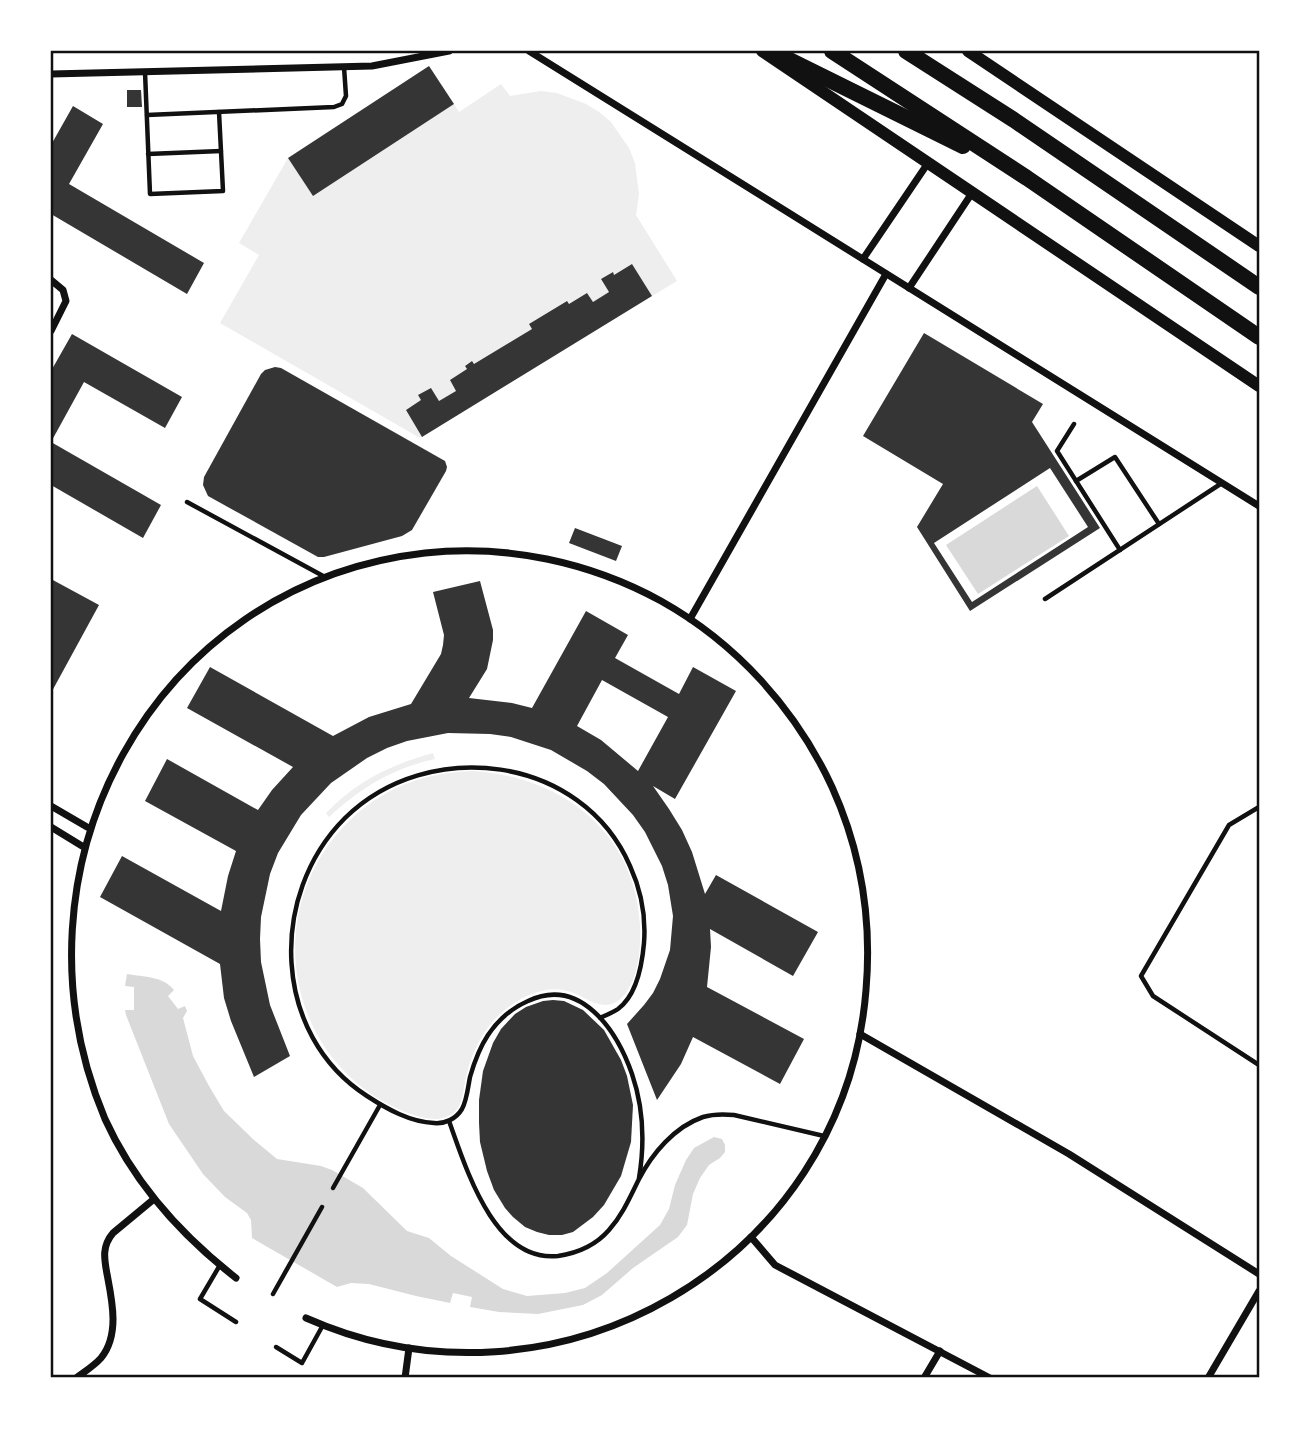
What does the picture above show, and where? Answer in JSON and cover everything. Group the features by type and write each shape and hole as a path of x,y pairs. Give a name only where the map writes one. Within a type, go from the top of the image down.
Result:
{"highway":[{"path":"771,51 1027,178"},
{"path":"832,51 1027,178 1259,337"},
{"path":"906,51 1014,120 1259,287"},
{"path":"926,51 1014,120"}],"main road":[{"path":"762,51 1259,386"},
{"path":"968,51 1259,246"}],"street":[{"path":"53,74 344,67 391,63 449,51"},
{"path":"530,51 1259,506"},
{"path":"863,259 928,163"},
{"path":"909,288 972,193"},
{"path":"690,619 886,274"},
{"path":"51,281 64,290 66,295 66,301 51,331"},
{"path":"236,1278 190,1239 154,1199 134,1171 93,1091 77,1034 68,976 69,916 73,887 87,827 108,774 122,748 175,677 203,650 242,620 293,590 377,561 425,553 464,551 524,555 609,577 637,589 690,619 735,654 776,697 825,772 856,855 866,913 866,1002 845,1088 824,1136 790,1192 751,1237 682,1292 602,1331 545,1346 457,1353 369,1340 306,1318"},
{"path":"51,806 87,827"},
{"path":"51,827 82,846"},
{"path":"860,1034 1069,1154 1259,1274"},
{"path":"76,1378 101,1358 111,1337 113,1314 104,1258 107,1239 154,1199"},
{"path":"751,1237 775,1265 990,1378"},
{"path":"1208,1378 1259,1291"},
{"path":"405,1378 409,1348"},
{"path":"924,1378 940,1351"}],"lane":[{"path":"147,115 334,107 342,104 346,96 344,67"},
{"path":"145,72 150,194 223,191 219,112"},
{"path":"51,83 53,74"},
{"path":"148,154 221,151"},
{"path":"1074,424 1057,451 1120,550"},
{"path":"1076,481 1115,457 1159,524"},
{"path":"1045,599 1222,483"},
{"path":"187,502 325,577"},
{"path":"600,1018 618,1009 625,1002 640,973 645,934 642,904 634,876 619,844 589,810 565,792 529,776 510,771 462,767 433,771 414,776 379,792 347,816 320,848 310,866 296,904 290,946 300,1007 330,1062 343,1077 359,1091 398,1114 438,1124 449,1121 463,1108 472,1072 489,1033 512,1009 534,998 562,994 577,999 590,1007 621,1046 634,1079 643,1127 644,1149 639,1178"},
{"path":"1259,807 1229,825 1141,976 1153,996 1259,1065"},
{"path":"333,1188 380,1105"},
{"path":"449,1121 462,1157 484,1205 495,1222 509,1239 529,1253 540,1256 581,1251 597,1242 619,1218 649,1162 677,1131 704,1116 734,1115 824,1136"},
{"path":"273,1294 322,1207"},
{"path":"220,1265 200,1299 236,1322"},
{"path":"276,1347 303,1363 323,1325"}],"shaded area":[{"path":"501,84 510,96 541,91 557,93 586,104 611,122 629,148 635,163 639,194 636,215 677,281 652,296 632,264 614,275 612,272 601,280 609,292 593,302 587,293 569,304 566,301 529,324 532,329 474,364 472,361 465,365 467,369 450,380 456,391 439,401 421,400 406,410 422,437 420,438 220,323 259,255 239,243 288,158 313,196 454,104 459,112"},
{"path":"1037,486 1069,536 978,594 946,545"},
{"path":"433,753 435,759 378,780 329,817 326,813 362,783 402,763"},
{"path":"472,771 505,775 535,784 563,797 588,815 608,836 624,862 635,892 640,925 639,952 630,987 617,1001 610,1004 602,1005 572,992 555,989 526,996 509,1006 485,1031 478,1044 457,1109 439,1119 420,1117 388,1104 353,1080 327,1050 313,1027 298,982 295,949 298,916 307,884 322,855 342,829 367,806 396,788 414,781"},
{"path":"127,974 159,980 174,990 168,996 178,1009 185,1006 187,1011 183,1018 193,1056 209,1086 224,1111 254,1140 277,1159 321,1166 363,1188 407,1231 429,1238 451,1256 503,1289 527,1296 565,1293 585,1288 607,1273 660,1225 669,1209 675,1185 686,1160 694,1148 714,1137 722,1139 725,1152 709,1165 700,1178 693,1194 687,1225 678,1237 633,1268 602,1295 583,1305 538,1314 499,1312 470,1307 472,1297 453,1293 450,1303 369,1284 351,1283 337,1287 252,1238 251,1220 247,1213 225,1197 203,1174 169,1124 126,1015 125,1010 134,1010 134,987 125,986"}],"building":[{"path":"429,66 454,104 313,196 288,158"},
{"path":"127,90 141,90 142,107 127,107"},
{"path":"73,106 103,124 69,184 204,263 187,294 51,214 51,145"},
{"path":"632,264 652,296 422,437 406,410 421,400 418,395 431,388 439,401 456,391 450,380 467,369 465,366 472,361 474,364 532,329 529,324 567,301 569,304 587,293 593,302 609,292 601,279"},
{"path":"924,333 1043,404 1032,422 1100,528 970,611 917,527 943,484 863,436","holes":["1050,468 1088,527 972,602 934,543"]},
{"path":"72,334 182,397 165,428 84,382 51,442 51,371"},
{"path":"275,367 445,461 446,471 412,530 402,536 318,557 208,496 203,485 204,477 261,374"},
{"path":"51,442 161,505 143,538 51,485"},
{"path":"575,528 622,546 616,561 569,543"},
{"path":"51,579 99,605 51,693"},
{"path":"480,581 493,630 493,640 487,669 469,698 532,708 586,611 628,635 615,658 679,694 693,667 736,691 675,799 653,786 682,830 705,894 716,875 818,932 793,976 710,929 707,987 804,1039 780,1084 693,1037 681,1064 657,1100 627,1024 653,993 670,950 673,916 662,866 633,815 604,784 551,750 511,737 448,733 387,748 367,758 331,783 301,815 278,853 270,874 261,917 261,962 270,1005 290,1056 254,1077 224,998 220,964 100,897 122,856 221,911 236,851 145,801 167,759 258,810 293,767 187,708 210,667 333,736 369,717 411,704 441,654 443,645 444,635 433,592","holes":["602,680 668,717 638,771 601,740 577,726"]},
{"path":"553,1000 564,1001 583,1010 604,1030 621,1060 633,1105 631,1142 621,1176 604,1205 593,1217 573,1232 562,1235 549,1235 525,1227 505,1208 487,1171 480,1142 479,1123 483,1071 501,1029 526,1007"}]}
